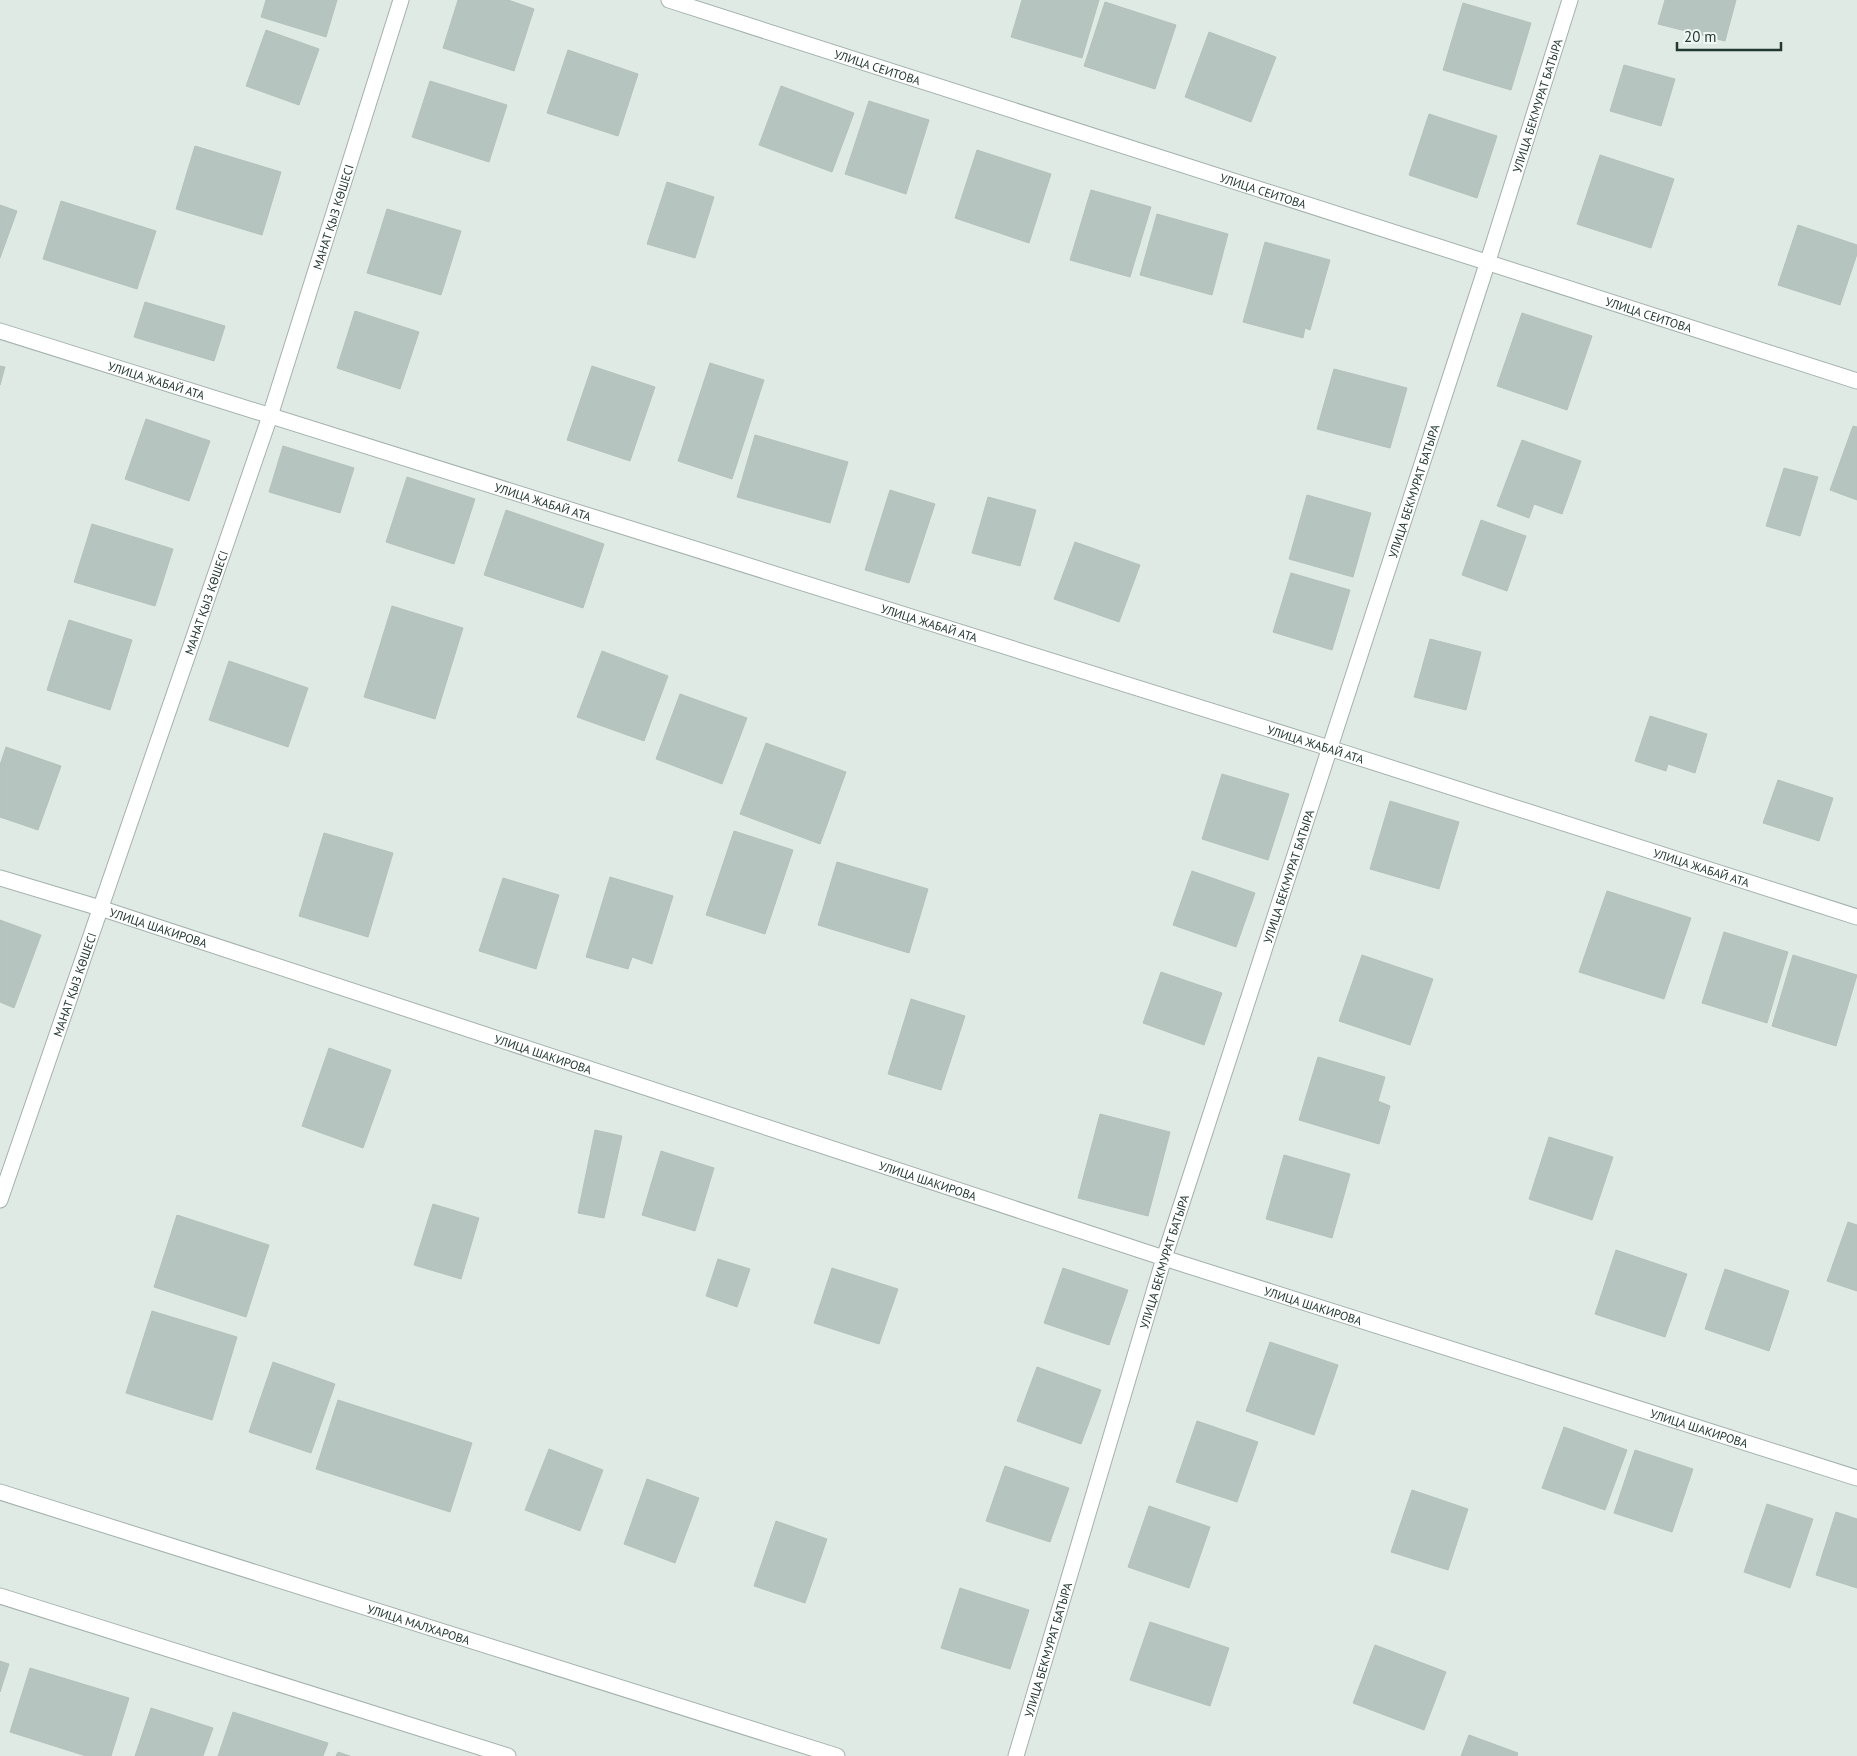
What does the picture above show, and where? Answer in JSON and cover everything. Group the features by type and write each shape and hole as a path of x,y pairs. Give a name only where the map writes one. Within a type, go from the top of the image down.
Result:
{"street":[{"name":"МАНАТ ҚЫЗ КӨШЕСІ","path":"0,1200 270,416 401,0"},
{"name":"УЛИЦА СЕИТОВА","path":"669,0 1488,261 1857,381"},
{"name":"УЛИЦА БЕКМУРАТ БАТЫРА","path":"1016,1756 1164,1258 1328,748 1488,261 1570,0"},
{"name":"УЛИЦА ЖАБАЙ АТА","path":"0,331 1328,748 1857,917"},
{"name":"УЛИЦА ШАКИРОВА","path":"0,878 100,908 1164,1258 1857,1478"},
{"name":"УЛИЦА МАЛХАРОВА","path":"0,1492 837,1756"},
{"path":"0,1596 508,1756"}],"building":[{"path":"266,0 337,0 326,37 261,17"},
{"path":"458,0 508,0 534,9 514,71 443,48"},
{"path":"1022,0 1099,0 1082,58 1011,37"},
{"path":"1665,0 1736,0 1725,41 1658,24"},
{"path":"1105,2 1176,25 1155,89 1084,66"},
{"path":"1463,3 1531,23 1511,90 1443,70"},
{"path":"266,30 319,49 299,105 246,86"},
{"path":"1209,32 1276,57 1251,122 1185,97"},
{"path":"568,50 638,74 618,136 547,113"},
{"path":"1624,65 1675,79 1661,126 1610,111"},
{"path":"430,81 507,105 489,162 412,137"},
{"path":"781,86 854,113 832,172 759,145"},
{"path":"869,101 929,120 906,194 845,174"},
{"path":"1429,114 1497,136 1477,198 1409,175"},
{"path":"195,146 281,172 262,235 176,209"},
{"path":"977,150 1051,174 1029,243 955,218"},
{"path":"1600,155 1674,179 1651,248 1577,224"},
{"path":"667,182 714,197 695,258 647,244"},
{"path":"1091,190 1151,207 1130,277 1070,260"},
{"path":"61,201 156,231 137,289 43,259"},
{"path":"0,205 17,211 0,258"},
{"path":"387,209 461,231 441,295 367,273"},
{"path":"1157,214 1228,234 1212,295 1140,275"},
{"path":"1798,225 1857,245 1857,254 1840,305 1778,285"},
{"path":"1265,242 1330,260 1310,330 1305,328 1303,338 1243,322"},
{"path":"145,302 225,326 214,361 134,337"},
{"path":"355,311 419,332 400,389 337,368"},
{"path":"1522,313 1592,336 1567,410 1497,386"},
{"path":"710,363 764,380 732,479 678,461"},
{"path":"0,366 5,367 0,385"},
{"path":"592,366 655,387 630,461 567,440"},
{"path":"1334,369 1407,388 1390,448 1317,429"},
{"path":"146,419 210,441 189,501 125,479"},
{"path":"1853,426 1857,427 1857,500 1830,490"},
{"path":"755,435 848,462 830,523 737,497"},
{"path":"1522,440 1581,461 1562,514 1534,504 1529,518 1497,506"},
{"path":"283,446 354,468 340,513 269,492"},
{"path":"1784,468 1818,477 1800,536 1766,526"},
{"path":"407,477 475,499 454,564 386,542"},
{"path":"890,490 935,504 909,583 865,570"},
{"path":"1307,495 1371,513 1353,577 1289,559"},
{"path":"988,497 1036,510 1020,566 972,553"},
{"path":"506,510 604,544 583,608 484,575"},
{"path":"1481,520 1526,536 1507,591 1462,575"},
{"path":"92,524 173,549 155,606 74,582"},
{"path":"1075,542 1140,565 1119,622 1054,599"},
{"path":"1291,573 1350,590 1332,650 1273,632"},
{"path":"392,606 463,628 435,719 364,697"},
{"path":"69,620 132,640 110,710 47,690"},
{"path":"1430,639 1481,652 1466,710 1414,697"},
{"path":"602,651 668,676 644,741 577,717"},
{"path":"229,661 308,688 288,747 209,720"},
{"path":"680,694 747,718 722,784 656,759"},
{"path":"1650,716 1707,734 1695,773 1668,764 1666,771 1635,761"},
{"path":"766,743 846,772 820,844 740,814"},
{"path":"6,747 61,766 38,830 0,817 0,765"},
{"path":"1222,774 1289,794 1268,860 1202,839"},
{"path":"1778,780 1833,798 1819,841 1763,823"},
{"path":"1390,801 1459,822 1439,889 1370,869"},
{"path":"734,831 793,850 765,934 706,915"},
{"path":"324,833 393,853 368,937 299,916"},
{"path":"837,862 928,889 909,953 818,925"},
{"path":"1192,871 1255,893 1236,947 1173,925"},
{"path":"610,877 673,896 652,964 632,957 628,969 586,957"},
{"path":"503,878 559,895 536,969 479,951"},
{"path":"1607,891 1691,918 1664,999 1579,972"},
{"path":"0,920 41,935 14,1008 0,1002"},
{"path":"1724,932 1788,952 1767,1023 1702,1003"},
{"path":"1362,955 1433,979 1410,1045 1339,1021"},
{"path":"1793,955 1857,975 1836,1046 1772,1026"},
{"path":"1161,972 1222,993 1204,1045 1143,1023"},
{"path":"911,999 965,1016 941,1090 888,1074"},
{"path":"329,1048 391,1070 363,1148 302,1126"},
{"path":"1318,1057 1385,1077 1378,1101 1390,1106 1379,1144 1299,1120"},
{"path":"1100,1114 1170,1132 1148,1216 1078,1198"},
{"path":"595,1130 622,1136 604,1218 578,1213"},
{"path":"1549,1137 1613,1157 1592,1220 1529,1199"},
{"path":"661,1151 714,1168 695,1231 642,1215"},
{"path":"1284,1155 1350,1174 1332,1238 1266,1219"},
{"path":"433,1204 479,1218 461,1279 414,1265"},
{"path":"177,1215 269,1245 246,1317 154,1287"},
{"path":"1848,1222 1857,1225 1857,1291 1827,1281"},
{"path":"1616,1250 1687,1274 1665,1337 1595,1314"},
{"path":"718,1259 750,1269 737,1307 706,1296"},
{"path":"832,1268 898,1289 879,1344 814,1323"},
{"path":"1063,1268 1128,1290 1109,1345 1044,1323"},
{"path":"1725,1269 1789,1291 1769,1351 1705,1329"},
{"path":"152,1311 237,1337 212,1420 126,1393"},
{"path":"1270,1342 1338,1365 1314,1435 1246,1411"},
{"path":"273,1362 335,1384 311,1453 249,1432"},
{"path":"1037,1367 1101,1390 1081,1444 1017,1421"},
{"path":"338,1400 472,1443 450,1512 316,1469"},
{"path":"1197,1421 1258,1442 1237,1502 1176,1482"},
{"path":"1564,1427 1627,1450 1605,1510 1542,1488"},
{"path":"549,1449 603,1470 580,1531 525,1510"},
{"path":"1635,1450 1693,1469 1672,1532 1614,1513"},
{"path":"1005,1466 1069,1488 1050,1542 986,1521"},
{"path":"647,1479 699,1498 675,1563 624,1544"},
{"path":"1412,1490 1468,1509 1448,1570 1391,1552"},
{"path":"1767,1504 1813,1519 1790,1588 1744,1572"},
{"path":"1149,1506 1210,1527 1189,1588 1128,1567"},
{"path":"1836,1512 1857,1519 1857,1588 1816,1575"},
{"path":"776,1521 827,1539 805,1603 754,1586"},
{"path":"960,1588 1029,1610 1010,1669 941,1648"},
{"path":"1150,1622 1229,1648 1210,1706 1130,1680"},
{"path":"1375,1645 1446,1672 1424,1730 1353,1703"},
{"path":"0,1661 9,1664 0,1692"},
{"path":"30,1668 129,1698 111,1756 86,1756 10,1732"},
{"path":"151,1708 213,1728 203,1756 135,1756"},
{"path":"233,1712 328,1743 323,1756 218,1756"},
{"path":"1469,1735 1518,1753 1517,1756 1461,1756"},
{"path":"338,1752 350,1756 336,1756"}]}
